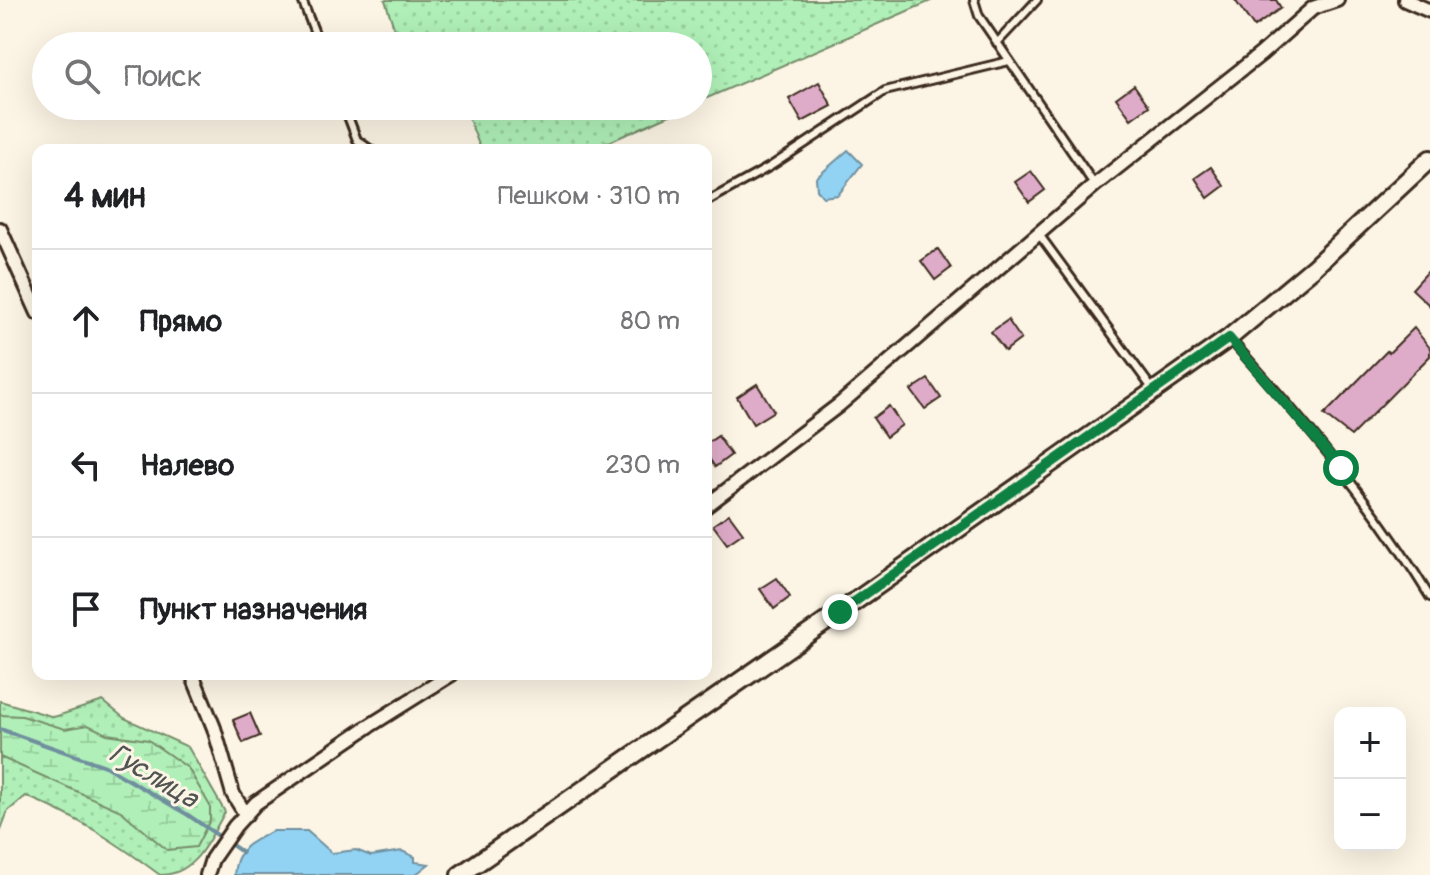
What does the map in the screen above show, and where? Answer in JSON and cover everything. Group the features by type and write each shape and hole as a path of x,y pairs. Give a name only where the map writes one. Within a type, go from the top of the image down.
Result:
{"main road":[{"path":"460,875 1229,338 1313,268 1430,159"}],"street":[{"path":"712,501 839,405 1095,185 1261,54 1313,8 1337,0"},
{"path":"1405,0 1430,11"},
{"path":"0,229 32,300"},
{"path":"194,680 214,728 233,794 246,815"},
{"path":"207,875 212,859 256,803 443,680"}],"lane":[{"path":"302,0 315,32"},
{"path":"974,0 979,16 1095,185"},
{"path":"997,43 1037,0"},
{"path":"712,199 771,166 885,91 1009,61"},
{"path":"349,120 357,140 363,144"},
{"path":"1038,233 1155,392"},
{"path":"1229,338 1341,468 1407,559 1430,597"}],"green space":[{"path":"385,0 933,0 712,96 712,32 395,32"},
{"path":"469,120 658,120 604,144 479,144"},
{"path":"0,701 54,717 103,701 124,718 188,747 225,812 200,854 183,869 160,875 96,831 26,796 8,811 0,832"},
{"path":"0,715 22,716 65,729 88,725 107,734 148,740 188,768 210,806 210,820 196,847 167,850 121,811 0,757"}],"water":[{"path":"848,150 862,164 838,195 823,197 817,190 816,178"},
{"path":"273,831 307,831 332,853 356,850 371,856 402,851 415,857 415,862 429,864 415,875 234,875 241,852"}],"building":[{"path":"1235,0 1276,0 1281,8 1254,27"},
{"path":"819,82 832,106 802,122 789,99"},
{"path":"1134,85 1149,106 1131,119 1116,98"},
{"path":"1211,167 1224,186 1208,198 1195,178"},
{"path":"1031,171 1045,190 1029,202 1015,182"},
{"path":"938,249 951,268 935,280 921,261"},
{"path":"1430,269 1430,306 1412,289"},
{"path":"1008,320 1021,339 1005,351 991,332"},
{"path":"1414,328 1430,348 1430,356 1351,436 1324,415 1387,351 1389,353"},
{"path":"928,379 941,398 925,409 911,390"},
{"path":"757,384 774,411 753,424 737,397"},
{"path":"889,406 902,425 886,437 873,418"},
{"path":"718,436 731,455 715,467 712,463 712,440"},
{"path":"729,514 743,533 727,544 713,525"},
{"path":"777,578 790,597 774,609 760,589"},
{"path":"250,713 260,736 243,743 233,720"}],"waterway":[{"name":"Гуслица","path":"0,729 105,766 188,815 242,852"}],"route":[{"path":"840,612 1229,338 1341,468"}]}
